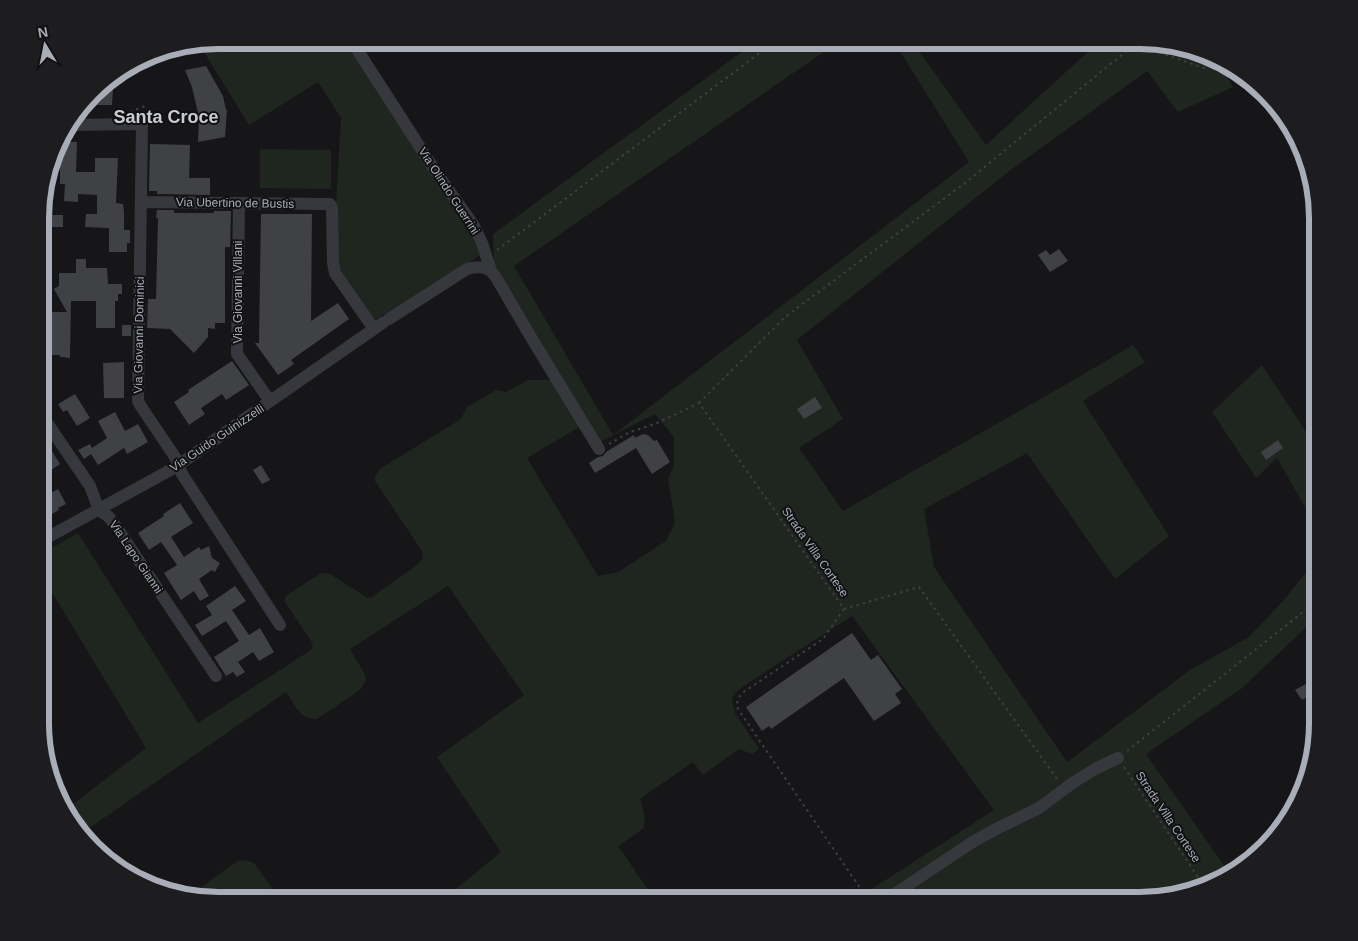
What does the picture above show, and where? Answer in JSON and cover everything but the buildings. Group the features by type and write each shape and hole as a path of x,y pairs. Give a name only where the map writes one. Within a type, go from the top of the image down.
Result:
{"street":[{"name":"Via Olindo Guerrini","path":"357,49 436,172 474,226 482,243 491,272 599,450"},
{"name":"Via Giovanni Dominici","path":"77,124 142,124 138,401 175,457 182,474 280,625"},
{"name":"Via Ubertino de Bustis","path":"141,202 330,204 332,209 333,263 335,273 383,323"},
{"name":"Via Giovanni Villani","path":"239,202 237,354 270,401"},
{"name":"Via Guido Guinizzelli","path":"49,537 178,465 383,323 467,269 474,267 483,268 491,272"},
{"name":"Via Lapo Gianni","path":"49,425 89,485 99,510 109,517 117,528 216,676"},
{"path":"898,892 971,843 996,828 1039,808 1081,777 1118,758"}],"path":[{"path":"486,258 765,49"},
{"path":"599,450 630,432 655,424 699,403 785,317 965,183 1129,49"},
{"path":"1149,49 1204,68 1210,64"},
{"path":"130,112 145,106"},
{"name":"Strada Villa Cortese","path":"699,403 844,609 919,587 1064,789"},
{"path":"1118,758 1309,608"},
{"path":"844,609 823,640 742,693 737,704 738,709 756,737 863,892"},
{"name":"Strada Villa Cortese","path":"1118,758 1200,881"}],"shaded area":[{"path":"354,49 476,236 482,254 388,315 385,314 375,319 369,316 335,266 333,255 341,118 318,82 249,125 202,50"},
{"path":"746,49 828,49 514,266 613,435 969,162 899,49 917,49 986,145 1091,49 1152,49 1173,52 1195,58 1223,70 1233,87 1178,112 1147,71 1008,172 797,340 843,419 799,448 843,511 1133,345 1145,362 1083,401 1169,536 1115,579 1027,453 924,509 934,567 1067,762 1190,670 1249,637 1284,600 1309,568 1309,625 1241,689 1146,754 1226,869 1184,887 1163,891 873,892 870,890 994,810 852,616 735,693 732,700 735,713 759,749 752,754 739,749 703,775 693,762 640,799 644,813 643,829 618,846 650,892 452,892 501,852 437,757 524,695 448,586 350,649 366,680 360,690 317,719 311,719 302,714 286,692 87,830 70,806 146,748 49,587 49,549 78,533 198,723 311,650 313,645 310,639 284,601 287,595 321,573 330,574 368,598 372,597 417,565 423,558 422,551 375,481 375,476 380,469 461,419 467,407 496,390 506,392 528,380 559,380 494,266 493,234","holes":["655,414 674,437 674,466 668,479 675,522 666,541 618,572 598,576 527,458 588,422 600,442"]},
{"path":"260,149 331,150 331,189 260,188"},
{"path":"1262,365 1309,436 1309,514 1277,458 1256,478 1212,412"},
{"path":"246,860 254,863 275,892 197,891 237,861"}],"district":[{"name":"Santa Croce","path":"166,117"}]}
